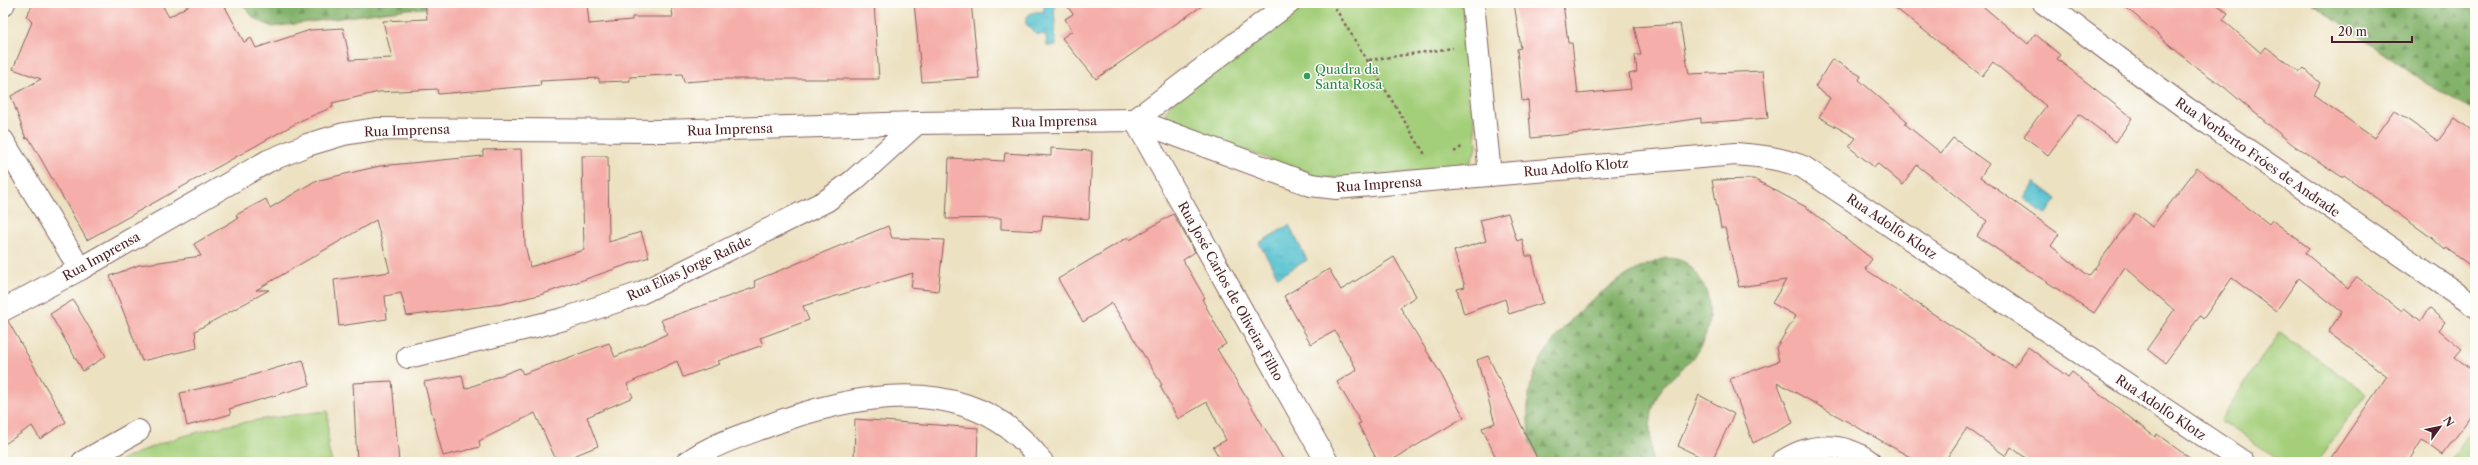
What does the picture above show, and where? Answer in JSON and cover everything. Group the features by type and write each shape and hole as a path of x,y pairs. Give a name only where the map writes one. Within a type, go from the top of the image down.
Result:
{"street":[{"path":"1135,120 1289,3"},
{"path":"1473,3 1490,175"},
{"name":"Rua Norberto Fróes de Andrade","path":"2044,3 2186,108 2475,306"},
{"name":"Rua Imprensa","path":"3,310 80,269 268,161 307,145 344,134 399,128 663,131 917,123 1135,120 1317,186 1336,188 1490,175"},
{"name":"Rua José Carlos de Oliveira Filho","path":"1135,120 1327,462"},
{"name":"Rua Elias Jorge Rafide","path":"408,357 564,319 640,293 826,200 853,181 917,123"},
{"path":"3,141 80,269"},
{"name":"Rua Adolfo Klotz","path":"1490,175 1736,154 1784,159 1803,167 2243,462"},
{"path":"688,462 722,443 777,422 835,404 876,397 922,396 951,401 977,410 1009,428 1034,451 1042,462"},
{"path":"83,462 138,431"},
{"path":"1782,462 1804,450 1829,447 1857,453 1870,462"}],"path":[{"path":"1332,3 1369,60 1428,159 1421,160"},
{"path":"1369,60 1457,47"},
{"path":"1448,155 1460,148 1468,140"}],"green space":[{"path":"241,3 535,3 408,9 272,27 254,18"},
{"path":"1304,3 1462,3 1477,146 1471,161 1462,169 1321,179 1168,121 1165,113 1170,104"},
{"path":"2312,3 2475,3 2475,111 2427,84"},
{"path":"1666,258 1682,261 1694,270 1705,289 1708,300 1709,322 1702,344 1696,354 1666,384 1653,406 1650,438 1652,462 1532,462 1528,426 1530,389 1537,369 1548,348 1583,308 1603,291 1625,276 1646,265"},
{"path":"2279,332 2366,393 2317,462 2283,462 2220,420"},
{"path":"328,411 328,448 332,462 119,462 143,450 195,433 248,422"},
{"path":"2475,424 2475,462 2450,462"}],"water":[{"path":"1044,3 1054,3 1056,46 1047,46 1046,35 1036,34 1026,24 1028,15 1034,12 1044,12"},
{"path":"2035,182 2057,199 2046,215 2024,198"},
{"path":"1289,225 1307,260 1278,277 1259,243"}],"building":[{"path":"34,3 161,3 169,17 193,3 223,3 244,42 251,38 256,48 310,30 343,28 350,60 392,58 383,21 427,19 425,3 533,3 533,6 587,3 589,24 632,20 632,17 673,17 671,3 874,3 879,79 725,79 684,82 682,74 630,77 630,81 599,82 599,78 540,81 541,85 438,94 437,89 379,92 332,103 333,107 302,120 87,240 29,138 26,139 11,96 41,79 13,69 32,22 26,16"},
{"path":"914,3 971,3 979,78 922,82"},
{"path":"1065,3 1206,3 1096,79 1062,38 1072,31 1065,19 1073,14"},
{"path":"1514,3 1563,3 1568,43 1572,43 1578,94 1631,89 1629,74 1637,72 1635,55 1641,55 1634,27 1680,24 1689,74 1763,71 1768,118 1701,123 1701,118 1633,128 1531,138 1528,100 1522,101 1517,49 1521,48"},
{"path":"1889,3 1979,3 2028,44 2035,34 2060,55 2057,59 2132,118 2116,142 2079,114 2048,155 2024,136 2046,106 1993,62 1982,76"},
{"path":"2121,3 2215,3 2228,13 2223,20 2261,53 2266,47 2300,72 2304,68 2320,83 2314,95 2374,138 2394,110 2438,141 2455,118 2475,133 2475,269 2446,248 2445,250 2432,238 2344,175 2342,177 2292,144 2224,87 2193,65"},
{"path":"1832,59 1861,76 1859,80 1907,121 1905,124 1941,153 1953,138 1989,164 1980,177 2059,234 2051,246 2089,276 2135,213 2152,227 2197,168 2269,224 2272,220 2309,248 2305,253 2348,289 2357,277 2402,311 2404,308 2421,321 2429,308 2445,322 2439,330 2462,349 2455,357 2475,372 2475,412 2442,455 2422,440 2408,462 2328,462 2387,376 2328,332 2342,312 2299,278 2276,311 2232,278 2203,319 2200,316 2165,363 2147,349 2174,310 2125,267 2094,313 1977,236 1987,221 1917,165 1903,185 1877,163 1874,167 1849,147 1856,138 1819,117 1830,98 1815,87"},
{"path":"1051,148 1092,151 1089,219 1043,215 1041,231 1001,229 1001,218 946,219 949,158 1004,161 1005,153 1051,156"},
{"path":"521,149 525,244 530,267 584,250 582,156 608,156 609,242 641,232 649,257 543,294 502,304 407,316 401,293 385,296 387,319 339,326 334,280 390,272 376,220 256,290 269,290 195,331 197,348 142,361 110,276 139,265 201,256 194,244 238,218 236,215 266,199 270,208 315,181 380,166 483,156 483,150"},
{"path":"1754,179 1806,207 1872,259 1865,269 2014,367 2028,347 2068,377 2072,372 2155,437 2157,434 2195,462 2031,462 2011,447 2006,456 1967,428 1944,462 1919,462 1777,382 1793,423 1753,443 1730,379 1779,361 1776,348 1796,316 1772,303 1786,280 1739,287 1725,228 1721,228 1712,180"},
{"path":"1508,213 1517,241 1522,239 1526,256 1532,256 1543,303 1509,314 1505,299 1464,314 1457,289 1465,287 1454,251 1486,241 1480,220"},
{"path":"1173,214 1195,252 1183,260 1205,298 1202,299 1226,344 1217,349 1285,462 1222,462 1213,447 1226,440 1207,402 1178,419 1160,386 1162,385 1112,303 1083,322 1058,279 1128,237 1130,240"},
{"path":"888,226 892,238 944,240 938,291 911,288 913,273 803,306 809,320 760,338 763,345 718,361 720,364 683,377 677,361 627,384 633,397 587,417 598,446 559,462 557,462 535,413 479,441 480,447 443,456 424,382 462,375 465,389 520,368 523,374 609,343 615,357 667,334 661,320 756,287 754,281"},
{"path":"1394,257 1416,296 1400,307 1442,376 1464,417 1389,462 1378,462 1358,424 1361,423 1337,382 1357,370 1335,331 1311,344 1284,296 1329,269 1341,290"},
{"path":"73,300 106,356 83,371 50,314"},
{"path":"8,321 66,422 40,439 32,426 3,445 3,322"},
{"path":"1488,356 1539,462 1498,462 1482,428 1495,423 1477,360"},
{"path":"303,360 310,385 229,409 231,414 187,426 180,393 233,381"},
{"path":"392,381 399,462 357,462 353,383"},
{"path":"1699,395 1734,414 1711,462 1678,446"},
{"path":"855,419 978,428 977,462 854,462"}],"place":[{"name":"Quadra da Santa Rosa","path":"1307,76"}]}
